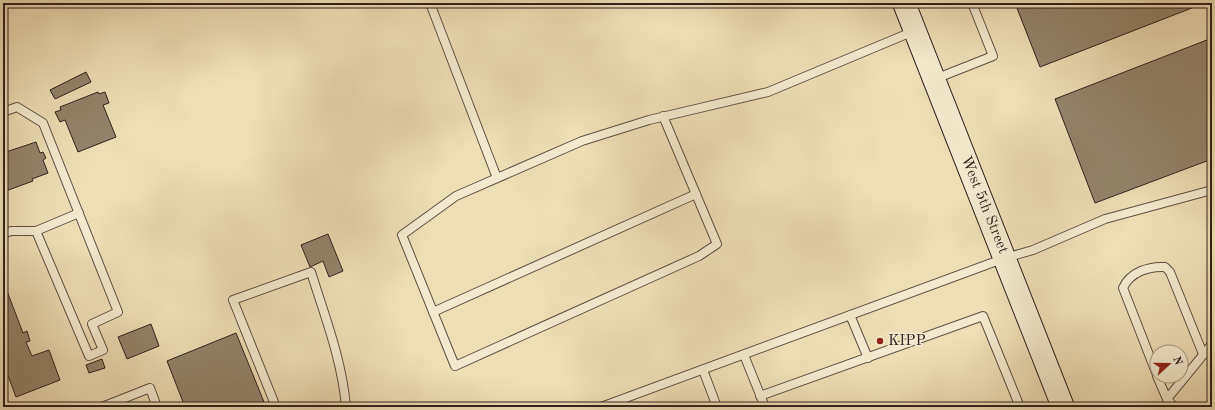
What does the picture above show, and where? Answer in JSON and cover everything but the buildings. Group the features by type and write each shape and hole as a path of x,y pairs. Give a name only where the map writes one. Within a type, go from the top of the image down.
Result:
{"street":[{"name":"West 5th Street","path":"904,3 1063,407"}],"lane":[{"path":"430,3 498,178"},
{"path":"934,80 993,56 972,3"},
{"path":"663,116 717,244 699,256 455,366 402,235 456,196 582,141 663,116 768,92 915,31"},
{"path":"3,112 17,106 43,123 118,312 92,324 103,350 89,356 36,231"},
{"path":"607,406 1005,258 1033,250 1105,219 1212,190"},
{"path":"433,312 696,194"},
{"path":"3,234 11,231 36,231 79,213"},
{"path":"1149,355 1123,288 1130,277 1143,270 1165,268 1170,272 1203,354"},
{"path":"276,407 233,300 311,272 337,355 344,384 346,407"},
{"path":"850,316 868,358"},
{"path":"760,396 982,316 1020,407"},
{"path":"1167,399 1212,344"},
{"path":"744,355 765,407"},
{"path":"703,370 716,407"},
{"path":"1160,384 1167,399 1174,407"},
{"path":"102,407 150,388 157,407"}],"place":[{"name":"KIPP","path":"880,341"}]}
